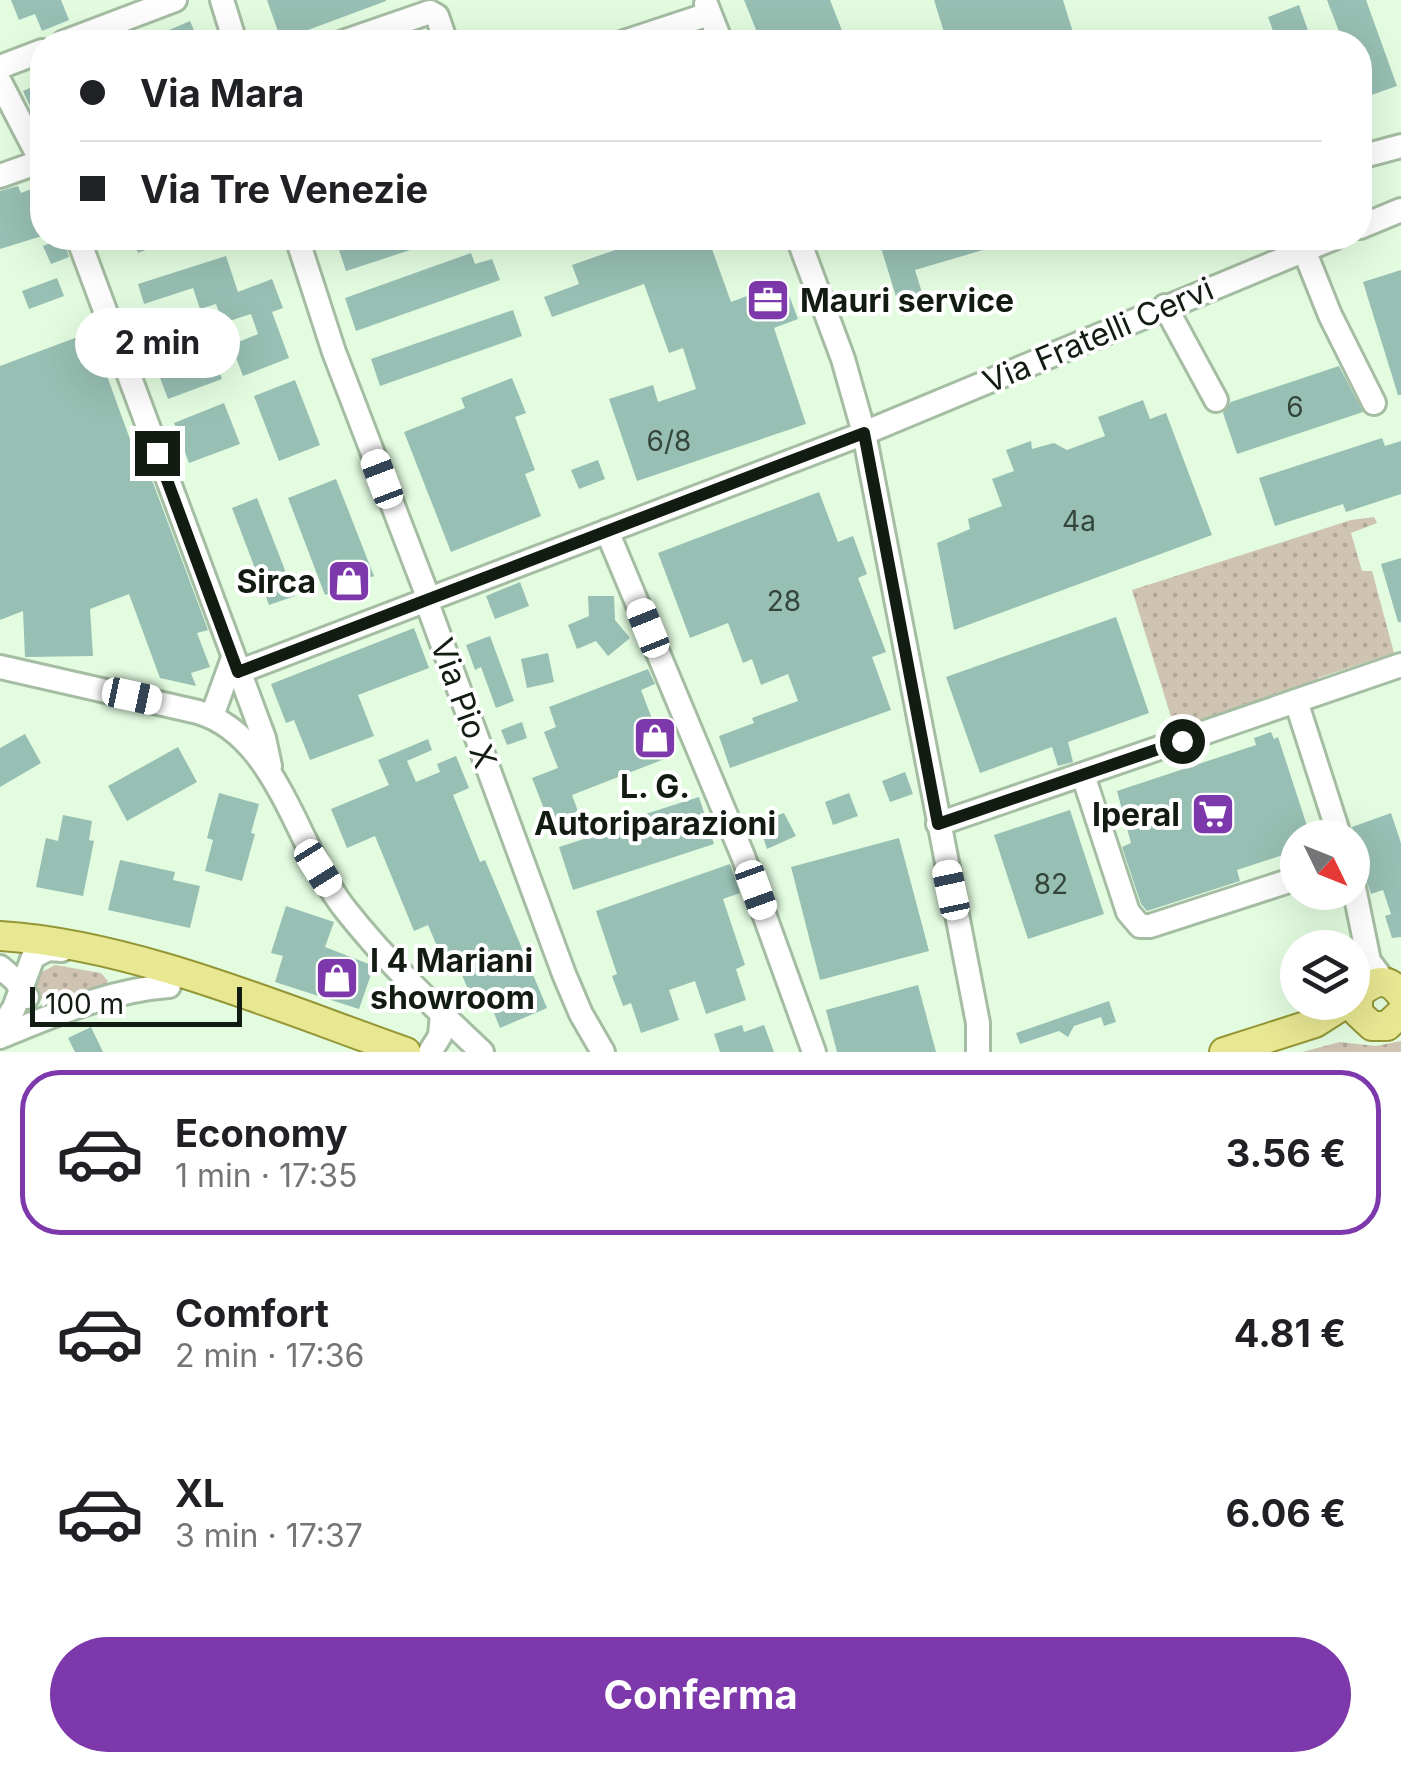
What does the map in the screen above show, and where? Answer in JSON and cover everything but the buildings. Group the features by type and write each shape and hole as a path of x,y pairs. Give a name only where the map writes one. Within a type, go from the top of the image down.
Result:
{"main road":[{"path":"0,936 106,957 406,1052"},
{"path":"0,951 106,957 169,986 360,1052"},
{"path":"1224,1052 1381,1001"}],"street":[{"path":"96,30 175,0"},
{"path":"222,0 231,30"},
{"path":"652,30 707,7"},
{"path":"378,30 430,12 437,16 442,30"},
{"path":"0,67 30,56"},
{"path":"0,82 30,139"},
{"path":"1372,154 1401,146"},
{"path":"0,176 30,166"},
{"path":"1372,222 1401,210"},
{"path":"82,250 248,694 271,774"},
{"name":"Via Pio X","path":"301,250 325,327 567,982 603,1052"},
{"path":"803,250 846,365 864,433 978,1023 978,1052"},
{"path":"1304,250 1330,315 1374,403"},
{"name":"Via Fratelli Cervi","path":"236,665 426,600 864,433 1304,250"},
{"path":"1165,306 1216,400"},
{"path":"607,531 743,856 814,1052"},
{"path":"216,719 236,665"},
{"path":"938,824 1401,665"},
{"path":"0,668 228,722 238,715 248,694"},
{"path":"1296,701 1334,820"},
{"path":"216,719 250,744 271,774 330,889 360,927 442,1020 482,1052"},
{"path":"1084,775 1113,836 1132,920 1140,926 1280,884"},
{"path":"1361,910 1365,947 1381,1001"},
{"path":"0,1034 35,954"},
{"path":"100,999 106,957"},
{"path":"0,967 38,1010 50,1016"},
{"path":"0,1034 100,999 169,986"},
{"path":"430,1052 442,1020"},
{"path":"442,1020 457,1052"},
{"path":"978,1023 996,1052"}],"shaded area":[{"path":"1374,517 1377,523 1351,533 1362,571 1372,571 1394,653 1318,678 1316,684 1175,730 1132,590 1351,520"},
{"path":"55,965 101,973 108,981 102,989 50,1006 40,998 35,982 40,973"},
{"path":"1401,1041 1401,1052 1302,1052 1340,1042 1376,1046"}],"place":[{"name":"Mauri service","path":"768,300"},
{"name":"Sirca","path":"349,581"},
{"name":"L. G. Autoriparazioni","path":"655,738"},
{"name":"Iperal","path":"1213,814"},
{"name":"I 4 Mariani showroom","path":"337,978"}],"route":[{"path":"157,453 238,672 864,433 938,824 1182,741"}]}
